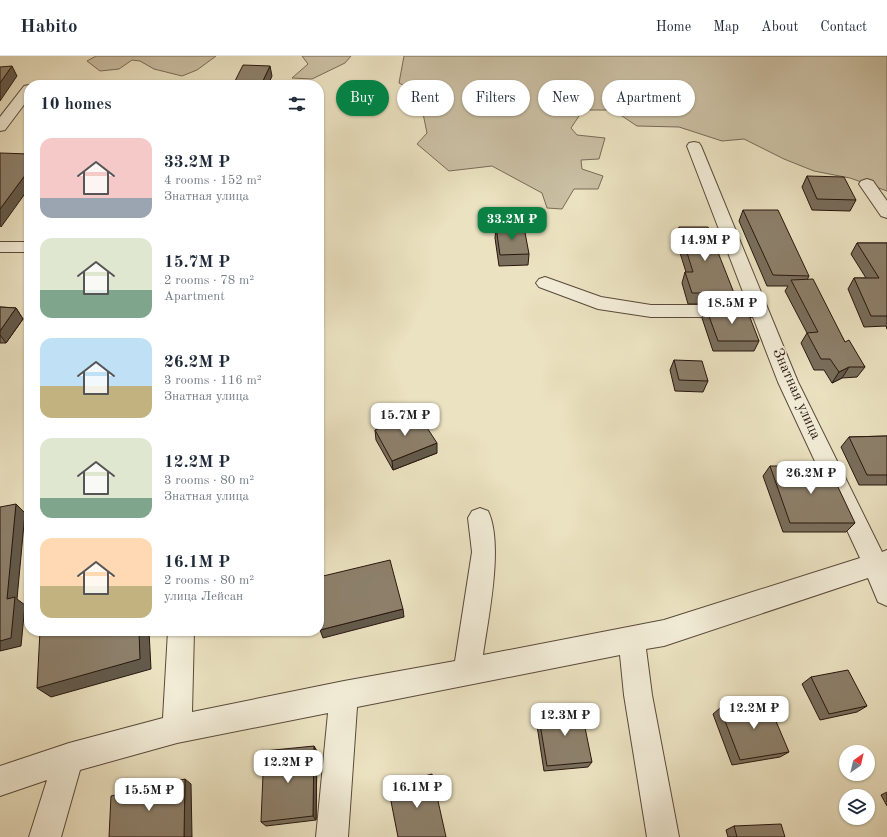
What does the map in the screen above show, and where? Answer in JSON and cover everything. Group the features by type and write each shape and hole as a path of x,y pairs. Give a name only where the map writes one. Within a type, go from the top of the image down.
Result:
{"street":[{"path":"0,126 24,95"},
{"name":"Знатная улица","path":"694,146 788,382 881,563 887,594"},
{"path":"867,184 887,213"},
{"path":"0,247 24,247"},
{"path":"545,283 598,303 651,312 760,311"},
{"path":"467,672 484,552 480,518"},
{"path":"0,781 69,758 177,729 664,633 881,563"},
{"path":"177,729 181,636"},
{"path":"632,640 638,695 663,837"},
{"path":"332,837 344,695"},
{"path":"45,837 69,758"}],"shaded area":[{"path":"96,56 216,56 197,70 182,76 154,69 140,61 132,60 119,69 100,71 87,61"},
{"path":"302,56 351,56 345,63 312,79 292,78 308,64"},
{"path":"404,56 887,56 887,191 850,178 814,171 784,159 744,139 722,141 679,127 637,126 622,116 695,116 695,80 602,80 602,110 594,110 594,80 538,80 538,116 579,116 571,128 577,135 605,138 599,159 581,160 582,169 603,176 598,189 574,189 562,209 547,208 542,193 492,166 449,171 417,144 427,133 424,116 454,116 454,80 400,80"}],"building":[{"path":"243,65 270,66 263,80 236,80"},
{"path":"12,66 0,83 0,67"},
{"path":"0,153 24,154 24,177 0,209"},
{"path":"807,176 844,177 856,200 817,199"},
{"path":"743,210 778,210 809,276 773,275"},
{"path":"496,227 524,227 529,254 500,255"},
{"path":"679,227 708,227 734,293 692,293 685,272 693,272"},
{"path":"857,243 887,243 887,316 871,316 854,278 879,278"},
{"path":"813,279 845,342 849,340 865,367 849,367 839,372 830,359 821,359 807,333 818,332 791,280"},
{"path":"0,307 16,308 0,331"},
{"path":"706,308 740,308 743,315 749,315 759,341 718,341"},
{"path":"674,360 702,361 708,381 679,380"},
{"path":"418,414 437,443 392,461 375,430"},
{"path":"887,436 887,475 867,475 849,437"},
{"path":"770,466 828,466 855,523 790,523"},
{"path":"16,504 7,599 15,597 11,638 0,641 0,507"},
{"path":"390,560 403,609 324,629 324,576"},
{"path":"40,636 139,636 140,659 37,688"},
{"path":"848,670 867,706 829,714 811,677"},
{"path":"767,700 789,752 740,760 720,708"},
{"path":"581,708 592,762 547,766 538,712"},
{"path":"314,746 313,816 261,822 264,751"},
{"path":"432,774 446,837 398,837 388,786"},
{"path":"185,779 184,837 109,837 111,796"},
{"path":"781,824 785,837 737,837 734,826"}]}
